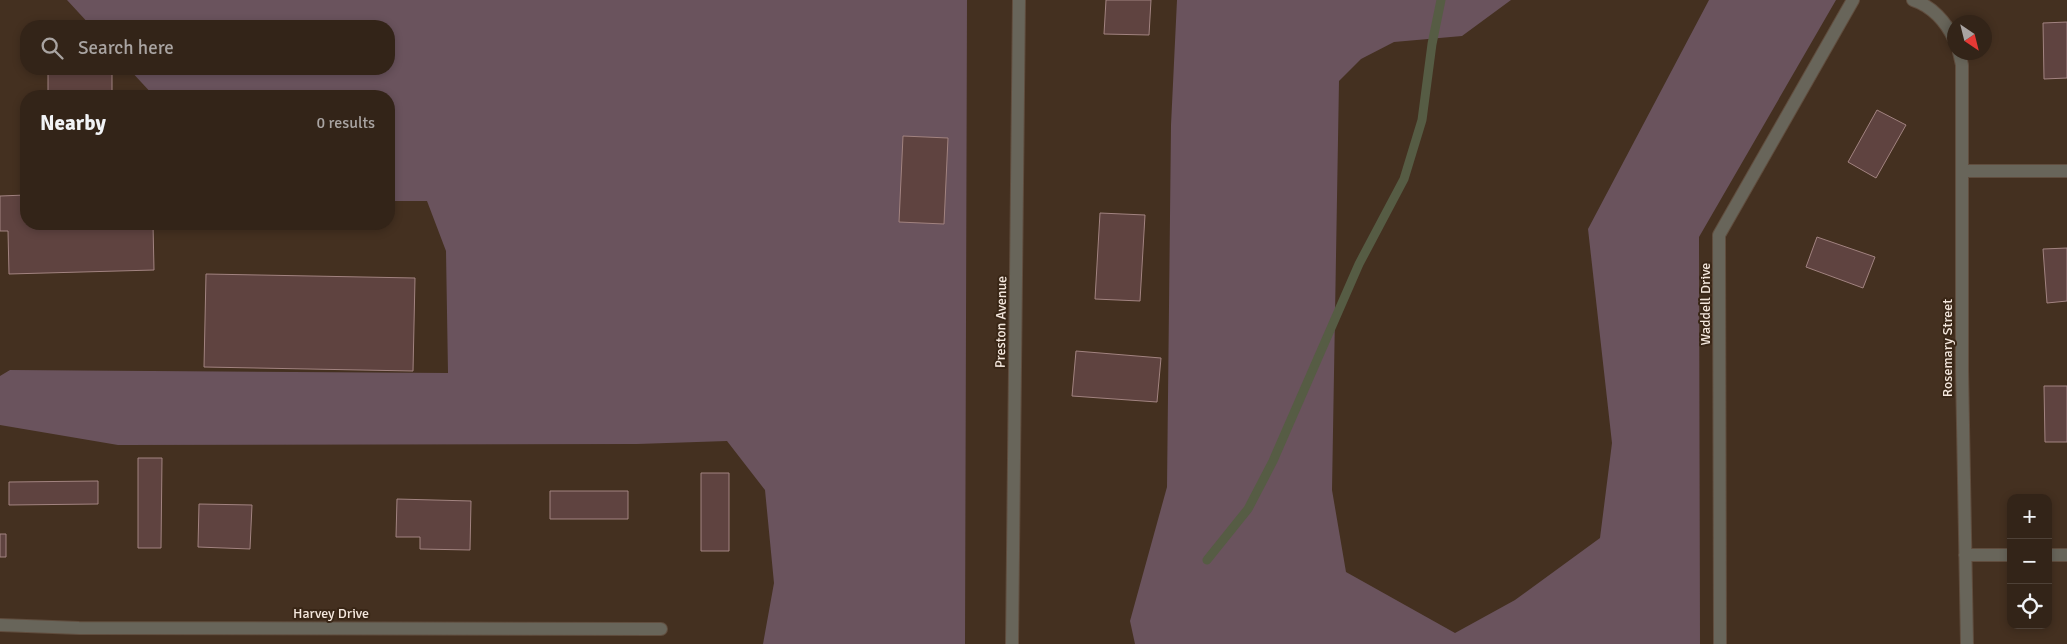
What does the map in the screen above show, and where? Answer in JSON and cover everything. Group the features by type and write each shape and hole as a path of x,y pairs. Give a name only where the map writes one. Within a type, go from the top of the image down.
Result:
{"street":[{"name":"Preston Avenue","path":"1012,644 1019,0"},
{"name":"Waddell Drive","path":"1720,644 1720,235 1853,0"},
{"path":"1913,0 1935,13 1947,26"},
{"name":"Rosemary Street","path":"1961,60 1962,370 1967,644"},
{"path":"1962,171 2067,171"},
{"path":"1965,555 2007,555"},
{"path":"2052,555 2067,555"},
{"name":"Harvey Drive","path":"0,625 79,628 661,629"}],"shaded area":[{"path":"67,0 967,0 965,644 763,644 774,583 765,490 727,441 637,444 118,445 0,425 0,376 10,370 448,373 446,251 427,201 395,201 395,90 148,90 135,75 395,75 395,20 85,20"},
{"path":"1177,0 1511,0 1462,36 1394,42 1361,59 1339,81 1332,490 1346,572 1455,633 1515,600 1600,538 1612,443 1588,229 1709,0 1836,0 1699,237 1700,644 1135,644 1130,621 1167,487 1171,125"}],"building":[{"path":"1106,0 1151,0 1149,35 1104,34"},
{"path":"2067,22 2067,78 2044,79 2043,23"},
{"path":"48,75 112,75 112,90 48,90"},
{"path":"1877,110 1906,125 1876,178 1848,162"},
{"path":"903,136 948,138 944,224 899,222"},
{"path":"20,195 20,230 153,230 154,270 9,274 8,231 0,231 0,196"},
{"path":"1100,213 1145,215 1140,301 1095,299"},
{"path":"1817,237 1875,257 1863,288 1806,267"},
{"path":"2067,248 2067,301 2047,303 2043,249"},
{"path":"206,274 415,278 413,371 204,367"},
{"path":"1076,351 1161,358 1157,402 1072,396"},
{"path":"2044,386 2067,386 2067,442 2045,442"},
{"path":"138,458 162,458 161,548 138,548"},
{"path":"701,473 729,473 729,551 701,551"},
{"path":"98,481 98,504 9,505 9,482"},
{"path":"550,491 628,491 628,519 550,519"},
{"path":"397,499 471,501 470,550 420,549 420,537 396,537"},
{"path":"199,504 252,505 250,549 198,547"},
{"path":"0,534 6,534 6,557 0,557"}],"waterway":[{"path":"1207,560 1248,509 1273,461 1359,264 1404,179 1422,120 1432,44 1441,0"}]}
